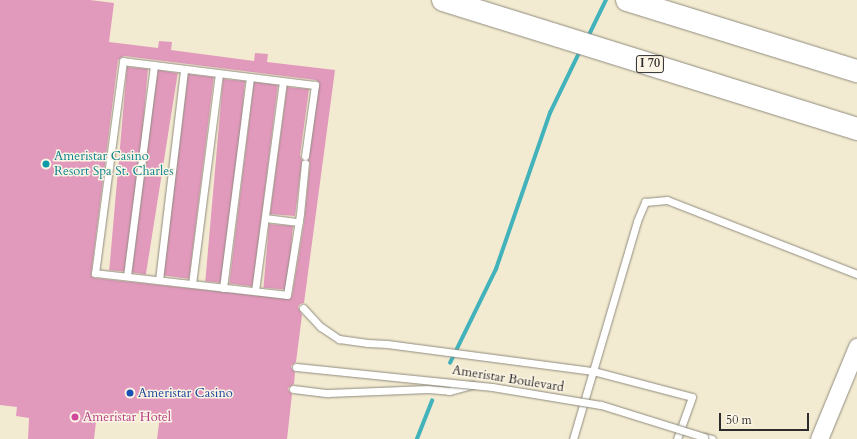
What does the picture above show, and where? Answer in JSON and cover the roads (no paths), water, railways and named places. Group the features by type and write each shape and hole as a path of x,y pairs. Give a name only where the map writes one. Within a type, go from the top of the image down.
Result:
{"highway":[{"name":"I 70","path":"442,0 857,129"},
{"path":"627,0 857,72"}],"street":[{"path":"818,438 857,347"}],"lane":[{"path":"122,61 184,69 315,86 305,160 299,222 287,295 96,273 122,61"},
{"path":"127,276 154,65"},
{"path":"159,280 184,69"},
{"path":"192,284 219,74"},
{"path":"223,288 250,78"},
{"path":"255,291 283,82"},
{"path":"573,439 637,221 645,202 667,200 857,274"},
{"path":"265,218 299,222"},
{"path":"303,308 321,327 339,339 593,371 692,397 677,439"},
{"name":"Ameristar Boulevard","path":"296,367 473,385 601,406 712,439"},
{"path":"293,389 328,393 428,390 448,391 473,385"}],"waterway":[{"path":"588,37 606,0"},
{"path":"450,363 496,269 550,113 580,51"},
{"path":"417,439 432,401"}],"place":[{"name":"Ameristar Casino Resort Spa St. Charles","path":"46,164"},
{"name":"Ameristar Casino","path":"130,393"},
{"name":"Ameristar Hotel","path":"75,417"}]}
